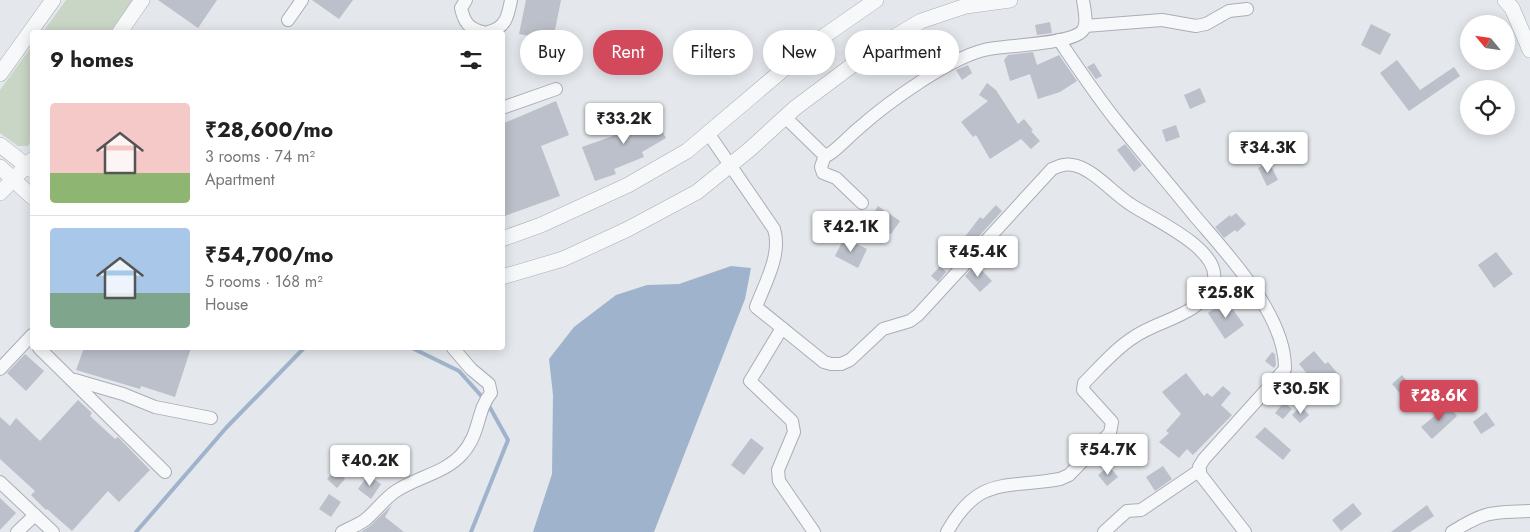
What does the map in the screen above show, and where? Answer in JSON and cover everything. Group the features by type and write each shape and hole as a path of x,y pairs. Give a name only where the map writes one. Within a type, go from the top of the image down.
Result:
{"street":[{"path":"121,30 142,0"},
{"path":"288,20 302,0"},
{"path":"466,0 461,8 464,20 469,27 477,30"},
{"path":"493,30 503,26 507,19 511,0"},
{"path":"505,238 541,224 628,184 687,151 816,41 876,0"},
{"path":"505,276 563,259 628,229 697,192 730,166 785,117 874,49 921,21 966,6 1010,0"},
{"path":"1505,0 1512,8 1530,50"},
{"path":"0,74 47,2"},
{"path":"862,203 836,178 823,173 821,167 825,155 908,91 972,54 985,49 1059,40 1080,33 1084,10 1196,26 1206,24 1229,11 1247,9"},
{"path":"1059,40 1115,119 1231,258 1260,297 1281,340 1285,358 1285,369 1204,459 1200,470 1141,510 1127,511 1104,532"},
{"path":"505,107 556,89"},
{"path":"785,117 825,155"},
{"path":"708,133 774,229 777,239 776,250 756,307 824,362 841,364 850,360 883,329 910,321 918,315 1052,169 1063,164 1085,170 1129,203 1179,233 1210,260 1215,279 1210,291 1197,305 1173,319 1136,335 1084,383 1083,390 1112,422 1110,433 1069,474 1060,479 995,486 981,492 964,504 947,532"},
{"path":"0,145 30,164"},
{"path":"0,193 30,166"},
{"path":"0,167 30,195"},
{"path":"782,328 750,381 792,421 794,432 778,470 779,480 814,532"},
{"path":"0,369 30,339"},
{"path":"41,350 165,472"},
{"path":"342,532 363,521 395,492 456,460 473,438 479,424 490,384 471,369 455,350"},
{"path":"71,379 123,394 155,407 211,418"},
{"path":"1200,470 1226,510 1246,532"},
{"path":"0,482 54,532"},
{"path":"1452,532 1477,516 1490,512 1530,511"},
{"path":"17,532 34,515"}],"green space":[{"path":"66,0 133,0 111,30 44,30"},
{"path":"30,49 30,142 28,146 18,146 0,133 0,90"}],"water":[{"path":"731,266 751,268 745,299 654,532 533,532 552,474 553,395 549,359 574,327 616,295 647,285 679,284"}],"building":[{"path":"158,0 217,0 198,28"},
{"path":"312,0 353,0 339,19"},
{"path":"526,0 561,0 555,30 520,30 519,34"},
{"path":"1050,22 1052,33 1037,35 1035,25"},
{"path":"1371,24 1391,34 1380,55 1361,45"},
{"path":"1033,52 1037,65 1059,55 1077,81 1060,92 1038,99 1030,74 1010,81 1004,60 1008,55"},
{"path":"1397,60 1420,90 1454,67 1460,76 1409,111 1380,73"},
{"path":"1094,63 1102,76 1096,79 1087,67"},
{"path":"968,65 972,73 962,80 959,75 959,69"},
{"path":"987,83 996,90 1018,124 1024,119 1033,130 1031,131 1040,141 1031,149 1021,139 990,159 976,135 973,137 961,122 988,101 979,95"},
{"path":"1200,88 1206,102 1190,109 1184,95"},
{"path":"556,101 569,135 541,146 560,196 505,216 505,123"},
{"path":"649,107 666,138 642,152 644,157 614,169 616,174 595,181 582,147 613,136 611,131 633,123 630,118"},
{"path":"1176,125 1180,137 1166,142 1162,130"},
{"path":"1125,144 1142,165 1134,172 1117,150"},
{"path":"1269,162 1278,180 1267,186 1258,168"},
{"path":"996,205 1002,211 972,244 964,238 980,217 983,219"},
{"path":"878,206 900,221 891,234 869,220"},
{"path":"1236,213 1246,224 1237,232 1235,230 1224,238 1215,227 1230,215 1231,217"},
{"path":"844,238 867,249 858,268 835,256"},
{"path":"1496,252 1513,274 1494,288 1478,265"},
{"path":"976,264 992,281 980,292 965,276"},
{"path":"940,266 946,272 938,282 931,276"},
{"path":"1226,300 1244,325 1225,339 1208,313"},
{"path":"83,350 190,350 175,397 141,386 140,389 76,370"},
{"path":"1314,351 1325,364 1328,362 1339,375 1314,396 1303,383 1310,377 1299,364"},
{"path":"1272,352 1275,354 1276,365 1274,368 1265,361"},
{"path":"25,354 44,371 26,391 7,373"},
{"path":"1186,373 1204,396 1207,393 1212,397 1223,386 1231,393 1221,405 1232,415 1193,455 1187,449 1179,458 1159,442 1169,433 1166,431 1181,414 1162,392"},
{"path":"1402,375 1413,389 1403,397 1392,384"},
{"path":"78,400 92,413 90,416 115,439 118,437 150,470 119,502 108,491 72,531 31,495 35,491 0,459 0,417 10,426 16,418 40,441"},
{"path":"1284,402 1292,409 1283,419 1275,413"},
{"path":"1448,405 1457,416 1432,439 1421,427"},
{"path":"1301,406 1309,415 1300,423 1292,415"},
{"path":"1486,412 1495,425 1481,434 1473,422"},
{"path":"1265,427 1291,450 1283,460 1255,437"},
{"path":"751,438 764,448 744,475 731,465"},
{"path":"1109,466 1118,477 1107,486 1098,475"},
{"path":"1163,466 1172,479 1155,491 1146,477"},
{"path":"335,470 345,479 337,488 327,479"},
{"path":"368,475 381,484 371,499 358,489"},
{"path":"329,494 341,502 331,517 319,509"},
{"path":"0,498 16,513 0,530"},
{"path":"1353,503 1362,514 1341,531 1332,520"},
{"path":"392,505 385,517 404,532 361,532 370,526"},
{"path":"1427,505 1434,516 1410,532 1391,532"}],"waterway":[{"path":"136,532 226,428 302,350"},
{"path":"416,350 459,371 484,399"},
{"path":"471,532 508,440 488,404"}]}
